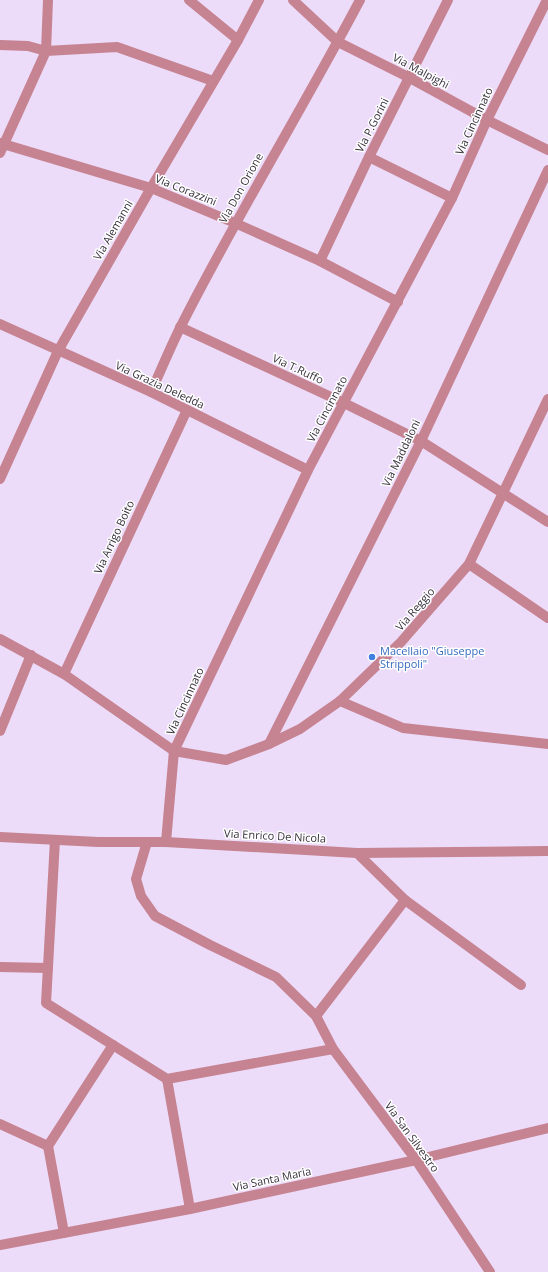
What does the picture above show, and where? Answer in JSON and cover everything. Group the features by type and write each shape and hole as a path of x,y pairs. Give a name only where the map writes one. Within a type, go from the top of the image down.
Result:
{"street":[{"path":"1,147 46,50 48,0"},
{"path":"189,0 238,40"},
{"name":"Via Alemanni","path":"0,479 58,351 238,40 259,0"},
{"name":"Via Malpighi","path":"293,0 338,42 410,78 487,120 548,150"},
{"name":"Via Don Orione","path":"151,392 180,327 235,223 338,42 360,0"},
{"name":"Via P.Gorini","path":"320,261 369,157 448,0"},
{"name":"Via Cincinnato","path":"166,842 174,751 308,470 452,198 487,120 547,0"},
{"path":"0,45 28,46 46,50 117,47 213,81"},
{"name":"Via Corazzini","path":"1,147 151,188 320,261 398,302"},
{"path":"369,157 452,198"},
{"name":"Via Maddaloni","path":"269,744 421,441 548,170"},
{"name":"Via Grazia Deledda","path":"0,324 151,392 308,470"},
{"name":"Via T.Ruffo","path":"180,327 344,403 421,441 548,522"},
{"name":"Via Reggio","path":"174,751 226,760 269,744 300,729 340,701 401,642 469,564 548,399"},
{"name":"Via Arrigo Boito","path":"64,674 187,410"},
{"path":"469,564 548,618"},
{"path":"0,639 64,674 174,751"},
{"path":"0,731 31,655"},
{"path":"340,701 403,728 548,744"},
{"name":"Via Enrico De Nicola","path":"0,837 55,840 166,842 357,853 548,851"},
{"path":"55,840 46,1003 167,1079 333,1049"},
{"name":"Via San Silvestro","path":"148,842 136,879 141,896 155,916 276,977 316,1016 333,1049 416,1160 490,1272"},
{"path":"357,853 405,900 522,985"},
{"path":"316,1016 405,900"},
{"path":"0,967 48,968"},
{"path":"64,1233 48,1146 113,1045"},
{"path":"167,1079 190,1209"},
{"path":"0,1124 48,1146"},
{"name":"Via Santa Maria","path":"2,1243 190,1209 416,1160 548,1128"}],"place":[{"name":"Macellaio \"Giuseppe Strippoli\"","path":"372,657"}]}
